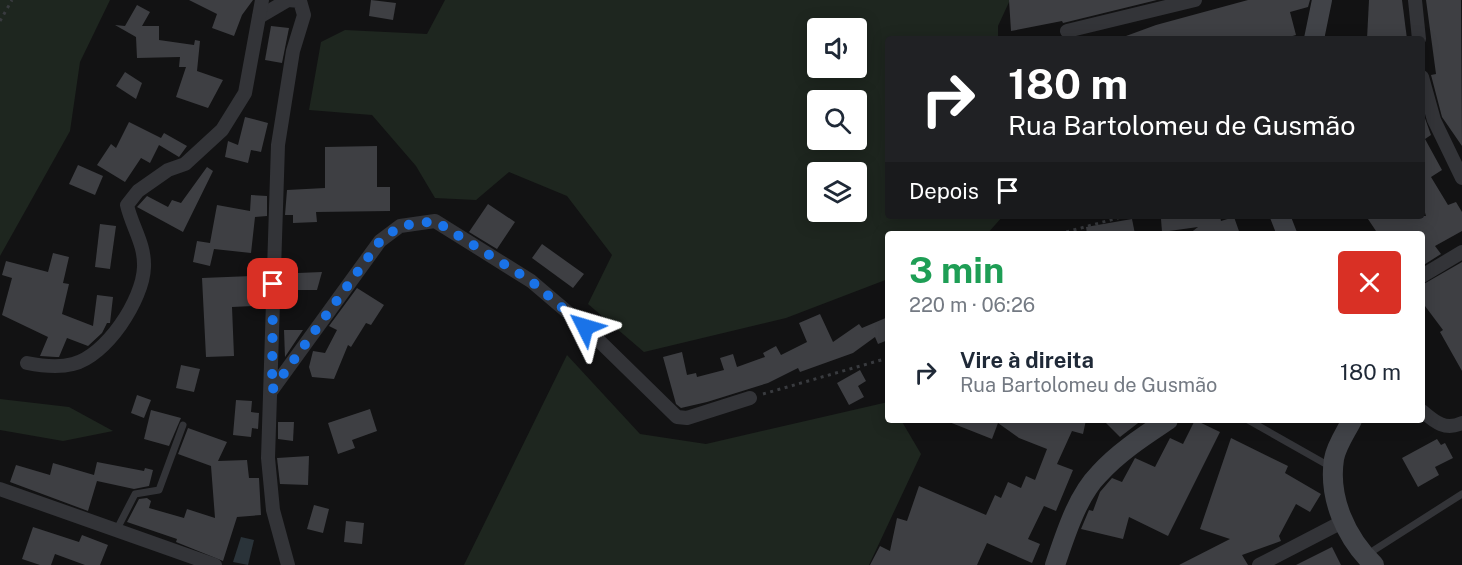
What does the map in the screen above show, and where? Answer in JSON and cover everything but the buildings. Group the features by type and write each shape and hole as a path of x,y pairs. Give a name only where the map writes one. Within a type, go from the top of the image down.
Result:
{"main road":[{"path":"1315,36 1322,0"},
{"path":"1054,565 1071,520 1097,475 1137,440 1163,423"},
{"path":"1350,423 1334,456 1334,490 1342,522 1368,559"}],"street":[{"path":"27,363 56,367 74,364 91,357 111,338 129,310 142,283 144,267 142,243 128,205 131,197 168,170 185,164 222,130 245,93 256,47 262,0"},
{"path":"259,17 288,0 300,1 304,15 293,51 278,146 274,221 269,482 273,510 288,565"},
{"path":"1067,32 1195,0"},
{"path":"1415,0 1419,36"},
{"path":"1425,88 1434,120 1462,178"},
{"path":"272,390 380,241 400,226 435,221 531,281 585,327 677,417 687,418 750,398"},
{"path":"1425,274 1462,252"},
{"path":"1425,413 1442,426 1453,427 1462,423"},
{"path":"0,489 214,565"},
{"path":"1259,565 1342,522"}],"lane":[{"path":"1253,423 1334,469"},
{"path":"116,531 135,494 159,490 183,425"},
{"path":"1368,559 1462,494"}],"path":[{"path":"0,21 12,0"},
{"path":"1070,231 1114,219"},
{"path":"750,398 885,359"}],"shaded area":[{"path":"0,0 110,0 80,62 70,131 0,256"},
{"path":"445,0 1010,0 998,26 998,36 885,36 885,219 1000,219 990,231 885,231 885,280 786,318 644,352 588,304 612,255 567,196 509,172 476,200 435,198 416,166 372,115 309,110 321,42 345,30 427,34"},
{"path":"567,355 640,434 706,444 885,403 885,423 903,423 921,454 869,565 464,565"},
{"path":"0,399 69,407 113,431 63,441 0,430"},
{"path":"241,537 254,540 248,565 233,562"}],"route":[{"path":"273,284 272,390 380,241 400,226 417,222 435,221 531,281 585,327"}]}
